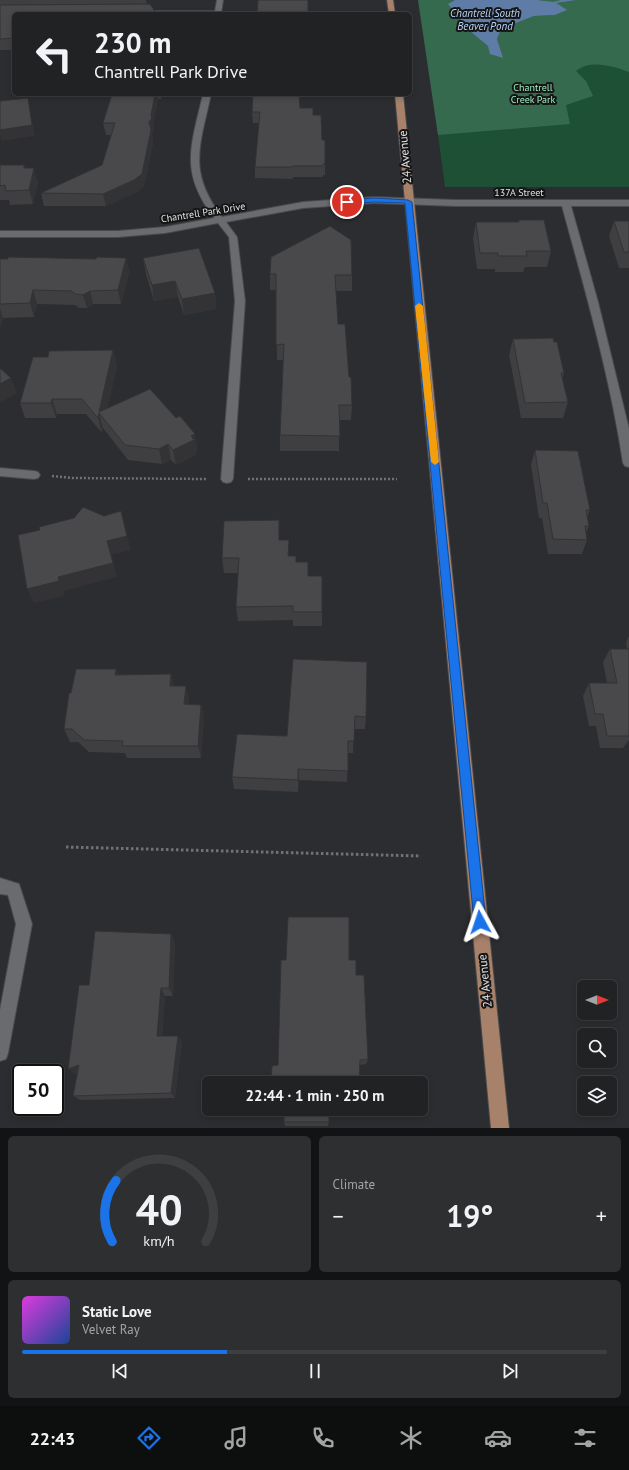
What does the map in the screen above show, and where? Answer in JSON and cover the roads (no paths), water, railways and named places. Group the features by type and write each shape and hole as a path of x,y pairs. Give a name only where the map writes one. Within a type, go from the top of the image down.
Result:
{"main road":[{"path":"390,0 392,12"},
{"name":"24 Avenue","path":"399,96 408,202 500,1128"}],"street":[{"path":"218,12 220,0"},
{"path":"207,96 195,149 196,172 201,191 208,204 222,220 232,237 240,301 226,479"},
{"name":"Chantrell Park Drive","path":"0,234 118,234 165,230 303,205 374,200 408,202"},
{"name":"137A Street","path":"408,202 629,203"},
{"path":"566,203 593,302 621,416 629,463"},
{"path":"0,472 34,475"},
{"path":"0,1053 24,924 7,888"}],"water":[{"name":"Chantrell South Beaver Pond","path":"455,0 537,0 555,2 567,10 555,15 534,16 501,29 497,39 503,58 490,54 488,46 471,32 448,4"}],"waterway":[{"path":"555,2 574,0"}],"park label":[{"name":"Chantrell Creek Park","path":"533,92"}]}
